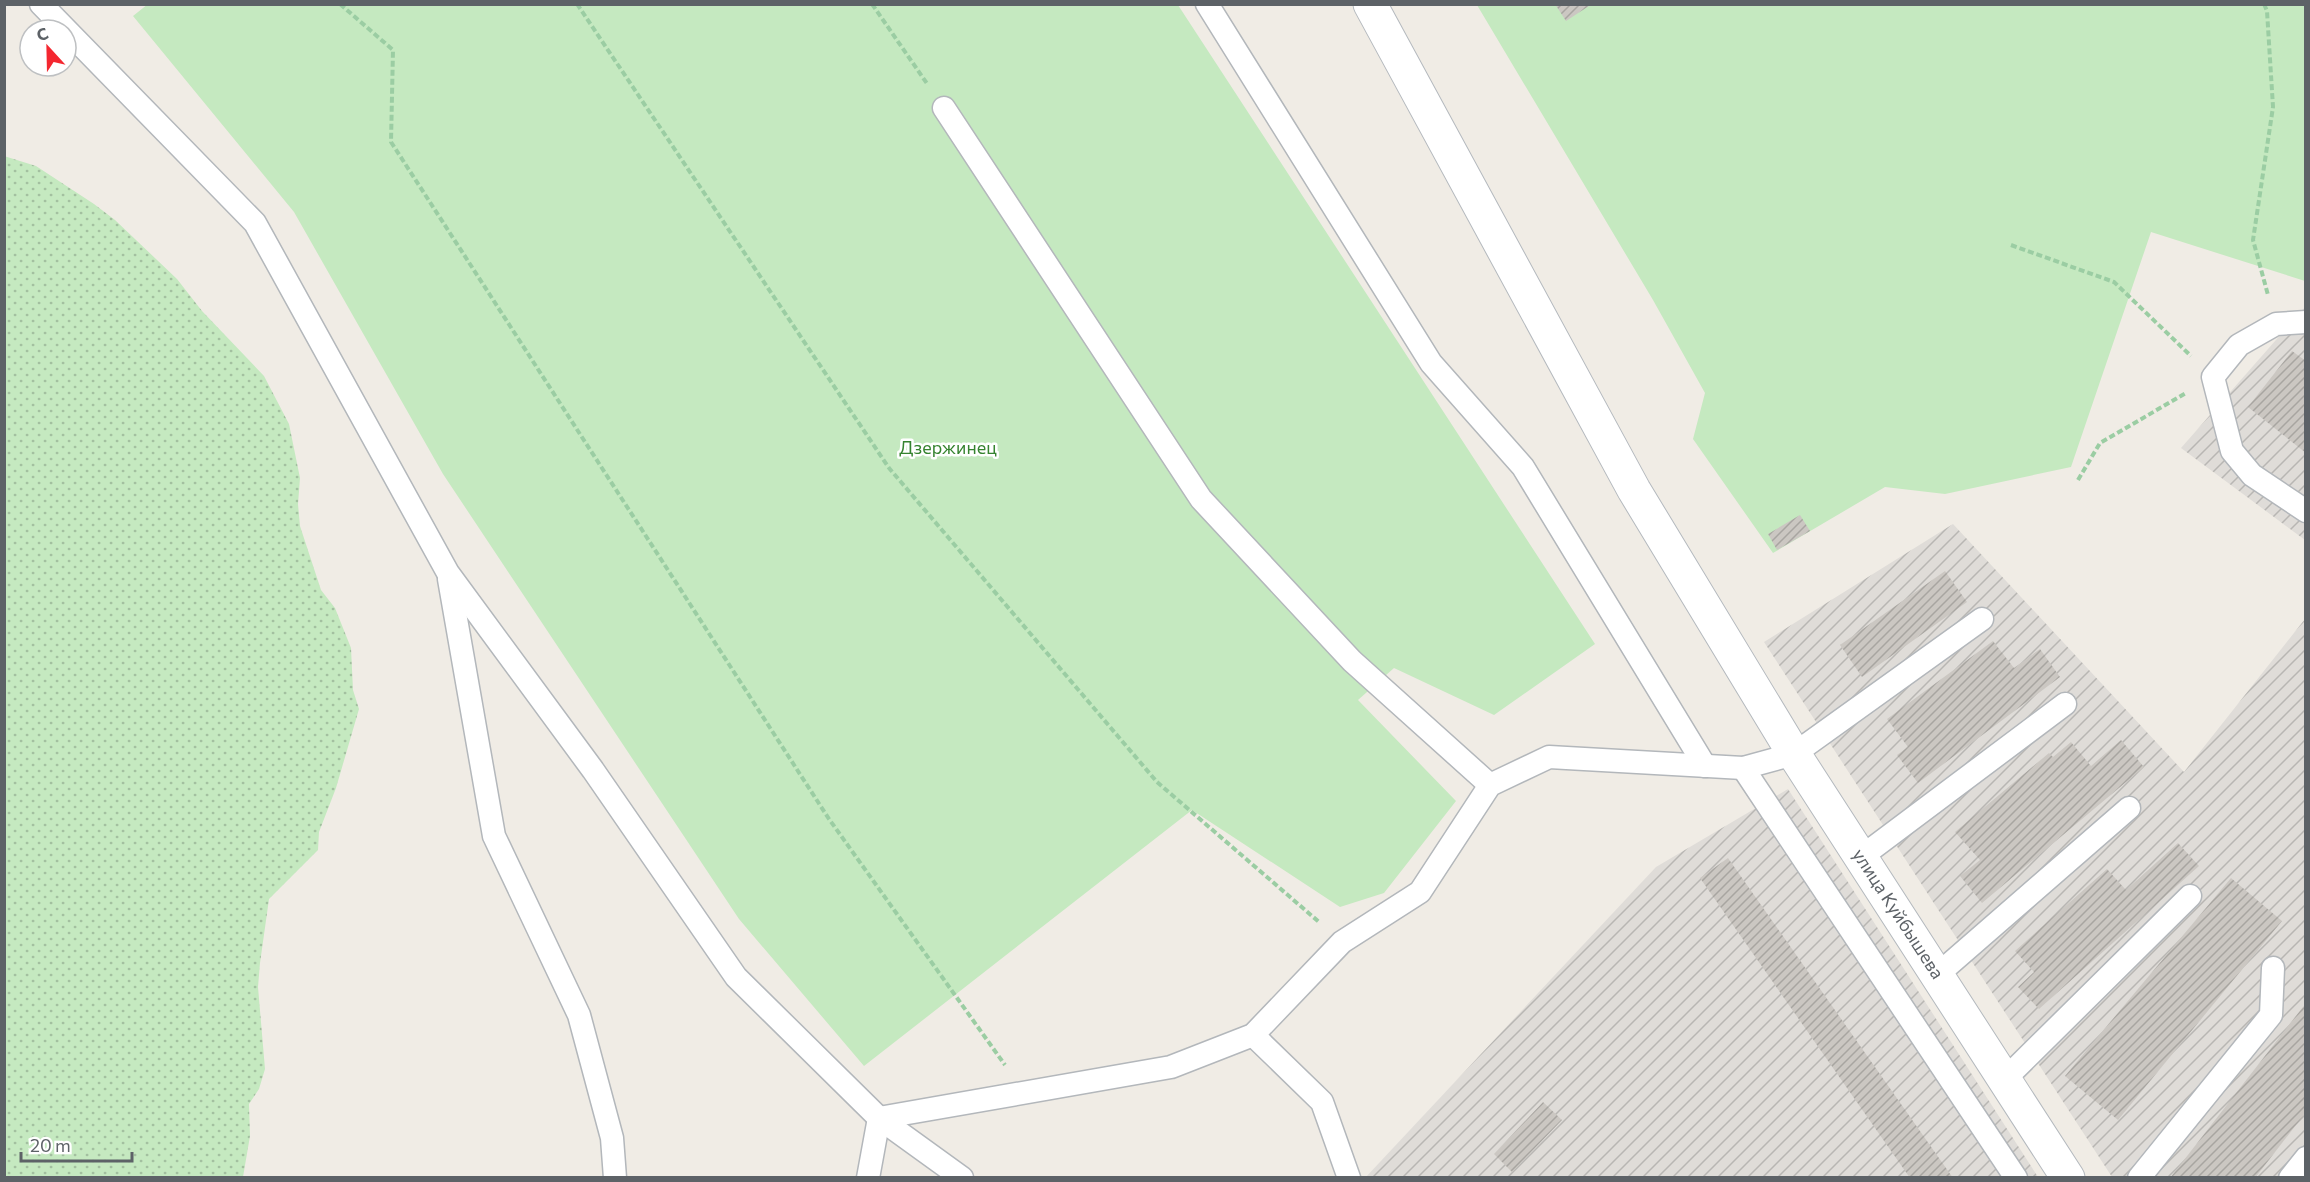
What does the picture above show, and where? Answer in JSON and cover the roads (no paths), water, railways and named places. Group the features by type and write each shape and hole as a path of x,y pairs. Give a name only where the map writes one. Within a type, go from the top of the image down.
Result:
{"main road":[{"name":"улица Куйбышева","path":"1370,4 1634,490 1794,754 2068,1178"}],"lane":[{"path":"41,4 255,223 448,573 593,770 736,977 879,1118 962,1178"},
{"path":"1207,4 1431,363 1523,467 1705,766"},
{"path":"944,108 1201,499 1352,661 1490,785"},
{"path":"2306,322 2276,324 2239,345 2213,377 2232,451 2252,475 2306,511"},
{"path":"448,573 494,836 579,1015 612,1138 615,1178"},
{"path":"879,1118 1171,1067 1253,1035 1342,942 1420,892 1490,785 1549,757 1743,768 1794,754 1982,619"},
{"path":"1861,857 2065,704"},
{"path":"1743,768 2016,1178"},
{"path":"1937,975 2129,808"},
{"path":"2005,1079 2190,896"},
{"path":"2139,1178 2271,1015 2273,968"},
{"path":"1253,1035 1322,1102 1349,1178"},
{"path":"868,1178 879,1118"},
{"path":"2290,1178 2306,1158"}],"park label":[{"name":"Дзержинец","path":"948,448"}]}
